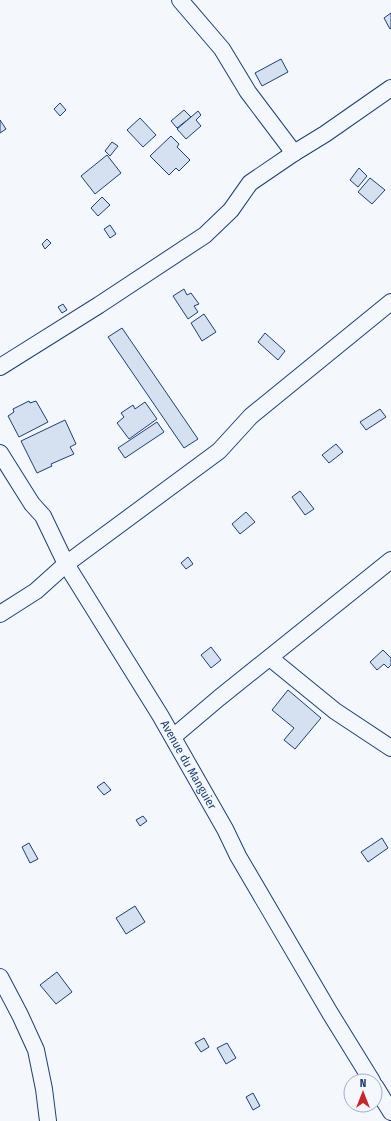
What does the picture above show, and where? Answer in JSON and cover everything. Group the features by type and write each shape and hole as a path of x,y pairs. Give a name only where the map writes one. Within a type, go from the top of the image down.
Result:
{"street":[{"path":"180,0 222,49 248,92 294,153"},
{"path":"0,367 99,305 205,235 231,210 250,183 325,134 391,88"},
{"path":"0,614 36,591 66,564 219,451 251,416 391,302"},
{"name":"Avenue du Manguier","path":"0,453 32,504 43,516 66,564 173,738 225,829 238,856 367,1073"},
{"path":"173,738 219,698 391,560"},
{"path":"270,658 335,711 391,748"},
{"path":"0,977 36,1050 44,1089 48,1121"},
{"path":"383,1099 391,1112"}],"building":[{"path":"391,13 391,28 390,29 384,18"},
{"path":"281,59 288,72 262,86 255,73"},
{"path":"60,103 66,110 60,116 54,109"},
{"path":"184,110 191,117 177,128 171,121"},
{"path":"198,111 201,115 196,120 201,126 186,139 177,129"},
{"path":"140,118 156,135 143,147 127,130"},
{"path":"0,120 6,129 0,133"},
{"path":"171,136 179,144 177,147 190,160 179,171 176,168 169,175 150,156"},
{"path":"112,142 118,146 110,156 105,151"},
{"path":"107,155 121,173 95,194 81,176"},
{"path":"359,168 367,176 358,187 350,180"},
{"path":"370,178 385,190 372,204 358,192"},
{"path":"102,197 110,205 98,216 91,208"},
{"path":"110,225 116,234 110,238 104,229"},
{"path":"47,239 51,243 45,249 42,244"},
{"path":"184,289 187,295 191,293 199,304 194,306 198,312 188,319 173,296"},
{"path":"63,304 67,310 62,313 58,307"},
{"path":"204,314 216,332 202,341 191,323"},
{"path":"122,328 198,439 184,448 108,337"},
{"path":"265,333 285,351 278,360 258,342"},
{"path":"29,401 30,403 36,401 48,422 19,437 8,416 14,412 13,409"},
{"path":"145,402 157,419 129,439 117,423 124,417 121,413 133,405 135,409"},
{"path":"380,409 386,417 366,430 360,422"},
{"path":"65,420 76,444 70,447 74,454 51,464 52,466 37,473 21,441"},
{"path":"157,422 164,432 125,458 118,448"},
{"path":"336,444 343,452 329,463 322,455"},
{"path":"300,491 314,509 305,515 292,497"},
{"path":"246,512 255,522 240,534 232,524"},
{"path":"188,557 193,564 186,569 181,563"},
{"path":"211,647 221,660 211,668 201,655"},
{"path":"383,650 391,658 391,665 388,668 384,664 377,670 370,662"},
{"path":"288,690 321,718 295,749 284,740 294,728 272,710"},
{"path":"104,782 111,790 104,795 97,787"},
{"path":"143,816 147,821 140,826 136,820"},
{"path":"382,838 388,848 368,862 361,852"},
{"path":"29,843 38,859 30,863 22,847"},
{"path":"135,906 145,922 126,934 116,918"},
{"path":"57,972 72,992 56,1004 40,985"},
{"path":"204,1038 209,1047 201,1052 195,1043"},
{"path":"227,1043 236,1058 226,1064 217,1048"},
{"path":"253,1093 260,1106 253,1110 246,1097"}]}
